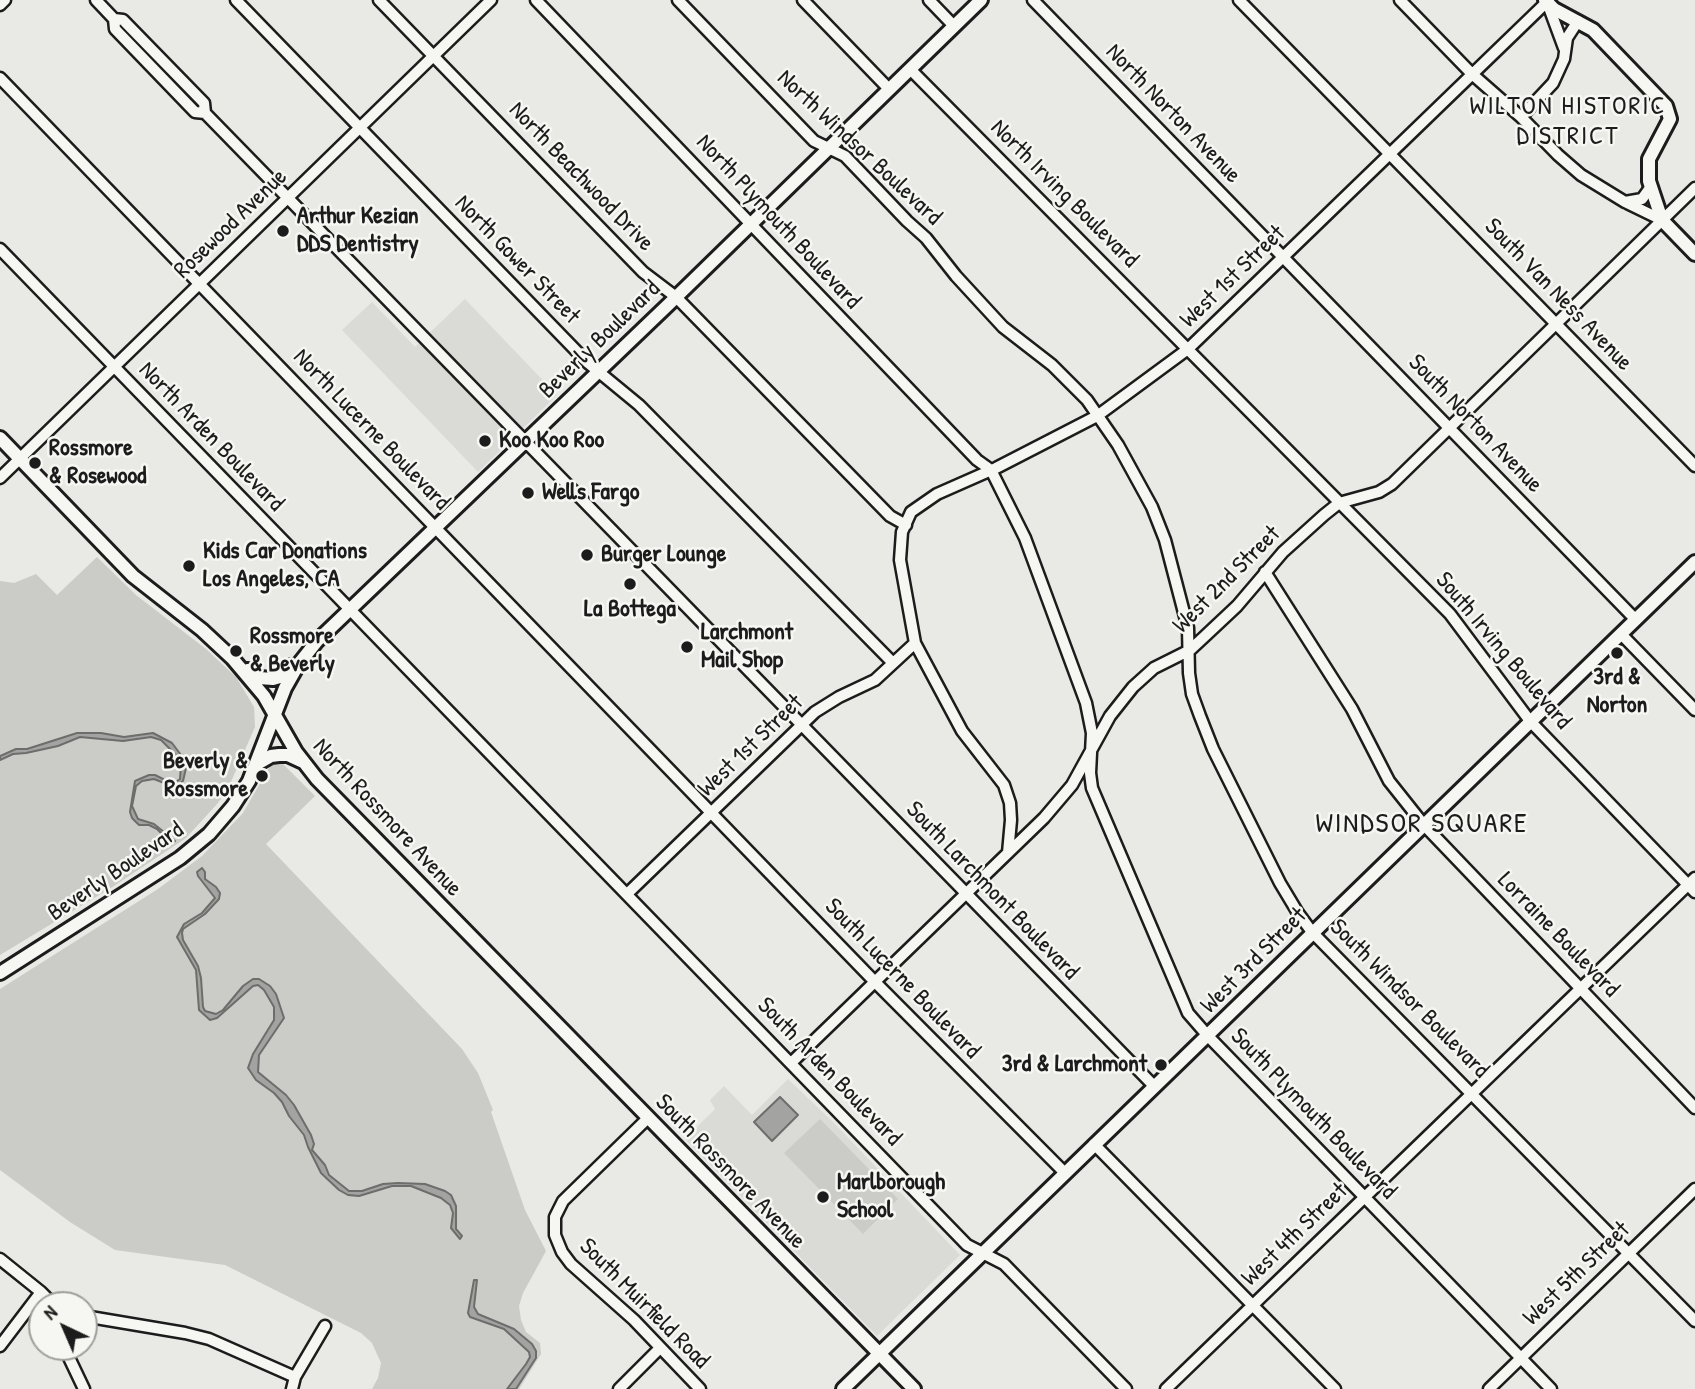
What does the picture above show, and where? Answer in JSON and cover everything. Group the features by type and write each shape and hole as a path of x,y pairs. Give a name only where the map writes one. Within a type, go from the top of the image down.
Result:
{"main road":[{"name":"Beverly Boulevard","path":"0,973 191,850 209,834 233,806 257,764 291,677 317,641 981,0"},
{"path":"1547,1 1555,9 1593,30 1666,106 1670,113 1667,125 1648,159 1650,188 1662,220 1695,254"},
{"name":"North Rossmore Avenue","path":"0,438 139,581 232,658 256,686 303,762 516,984"},
{"name":"West 3rd Street","path":"843,1389 1695,562"},
{"path":"232,658 259,678 273,679 286,672 317,641"},
{"path":"257,764 271,756 279,755 288,755 303,762"},
{"name":"South Rossmore Avenue","path":"516,984 914,1389"}],"street":[{"path":"0,5 5,0"},
{"name":"South Larchmont Boulevard","path":"96,0 114,19 115,29 195,112 205,113 1154,1086"},
{"name":"North Gower Street","path":"236,0 598,372 639,405 892,662"},
{"name":"North Beachwood Drive","path":"379,0 643,272 676,297 890,516 906,525"},
{"name":"Rosewood Avenue","path":"0,478 491,0"},
{"name":"North Plymouth Boulevard","path":"536,0 977,460 991,470"},
{"name":"North Windsor Boulevard","path":"678,0 814,141 845,156 907,221 926,237 956,276 996,320 1070,382 1097,416"},
{"path":"803,0 889,89"},
{"path":"929,0 954,26"},
{"name":"North Norton Avenue","path":"1033,0 1283,258"},
{"name":"South Van Ness Avenue","path":"1239,0 1695,466"},
{"path":"1400,0 1472,74 1581,175 1625,202 1662,220"},
{"path":"1547,1 1565,52"},
{"name":"West 1st Street","path":"906,525 911,512 920,504 1097,416 1188,349 1547,1"},
{"path":"1521,117 1553,83 1564,59 1567,37 1578,21"},
{"name":"North Irving Boulevard","path":"910,69 1188,349"},
{"name":"North Lucerne Boulevard","path":"0,78 712,812"},
{"path":"1625,202 1642,199 1650,188"},
{"name":"West 2nd Street","path":"791,1063 1044,818 1072,785 1110,716 1133,687 1154,668 1190,650 1237,607 1265,572 1303,533 1339,503 1379,492 1392,484 1448,426 1695,188"},
{"name":"North Arden Boulevard","path":"0,249 627,894"},
{"name":"South Norton Avenue","path":"1283,258 1636,620"},
{"name":"South Irving Boulevard","path":"1188,349 1450,614 1530,721 1693,885"},
{"name":"South Windsor Boulevard","path":"1097,416 1136,475 1165,540 1188,628 1192,694 1213,749 1280,883 1312,932 1695,1321"},
{"name":"South Plymouth Boulevard","path":"991,470 1025,538 1082,691 1090,717 1092,788 1188,1013 1551,1389"},
{"path":"906,525 900,546 901,573 915,643 962,731 1004,785 1010,803 1008,853"},
{"name":"Lorraine Boulevard","path":"1265,572 1352,709 1389,781 1424,825 1695,1108"},
{"path":"1621,634 1695,710"},
{"name":"West 1st Street","path":"627,894 822,706 875,680 915,643"},
{"name":"South Lucerne Boulevard","path":"712,812 875,982 1064,1172"},
{"name":"West 4th Street","path":"1166,1389 1580,989 1693,885"},
{"name":"South Arden Boulevard","path":"627,894 967,1245 1004,1264 1126,1389"},
{"name":"South Muirfield Road","path":"648,1118 563,1201 555,1217 557,1244 571,1264 624,1311 700,1389"},
{"path":"1094,1144 1335,1389"},
{"name":"West 5th Street","path":"1489,1389 1695,1189"},
{"path":"0,1259 40,1291"},
{"path":"0,1346 28,1309"},
{"path":"98,1318 209,1339 295,1377"},
{"path":"292,1389 295,1377 325,1326"},
{"path":"619,1389 660,1348"},
{"path":"71,1361 84,1389"}],"shaded area":[{"path":"465,299 557,395 478,472 342,330 372,302 415,347"},
{"path":"97,557 136,595 206,649 236,677 254,707 255,727 230,784 218,803 186,838 114,886 0,955 0,581 14,583 36,574 57,595"},
{"path":"77,733 124,737 153,733 172,743 184,759 186,768 183,781 174,787 154,779 142,781 136,786 132,806 138,819 154,824 175,841 171,843 149,825 139,825 130,812 135,781 149,775 155,775 173,784 180,779 179,758 161,740 151,737 123,741 80,737 58,746 13,754 0,760 0,756 16,749 27,749"},
{"path":"278,762 315,796 266,844 462,1049 478,1073 493,1110 491,1112 525,1210 546,1251 523,1293 519,1306 526,1332 540,1343 541,1354 519,1389 372,1389 381,1363 372,1343 361,1333 225,1265 115,1250 70,1222 0,1170 0,989 158,889 202,856 243,813 270,766"},
{"path":"202,868 205,879 220,893 219,899 205,914 183,929 182,933 183,940 198,966 205,1011 216,1014 223,1010 243,986 253,979 259,979 270,986 276,994 284,1018 259,1055 258,1072 294,1105 311,1135 314,1144 312,1150 325,1165 329,1175 349,1191 398,1183 425,1184 445,1191 451,1195 456,1206 456,1229 462,1236 460,1239 451,1228 453,1213 450,1205 441,1198 411,1186 392,1186 359,1196 348,1195 321,1173 304,1135 282,1102 256,1080 248,1068 253,1054 274,1020 274,1007 264,990 258,985 253,986 217,1018 210,1020 199,1010 196,970 177,937 184,924 202,913 215,898 198,876 197,872"},
{"name":"Marlborough School","path":"788,1079 836,1125 960,1255 877,1336 685,1139 715,1109 710,1100 724,1086 752,1115"},
{"path":"780,1097 798,1115 772,1141 754,1122"},
{"path":"820,1119 898,1199 863,1234 784,1153"},
{"path":"474,1280 477,1280 474,1307 478,1314 514,1329 532,1344 536,1351 536,1358 516,1389 507,1389 526,1364 530,1357 529,1352 504,1329 470,1317 468,1313"}],"place":[{"name":"Arthur Kezian DDS Dentistry","path":"283,231"},
{"name":"Koo Koo Roo","path":"485,441"},
{"name":"Rossmore & Rosewood","path":"35,463"},
{"name":"Wells Fargo","path":"528,493"},
{"name":"Burger Lounge","path":"587,555"},
{"name":"Kids Car Donations Los Angeles, CA","path":"189,566"},
{"name":"La Bottega","path":"630,584"},
{"name":"Larchmont Mail Shop","path":"687,647"},
{"name":"Rossmore & Beverly","path":"236,651"},
{"name":"3rd & Norton","path":"1617,653"},
{"name":"Beverly & Rossmore","path":"262,776"},
{"name":"3rd & Larchmont","path":"1161,1065"},
{"name":"Marlborough School","path":"823,1197"}],"district":[{"name":"WILTON HISTORIC DISTRICT","path":"1568,122"},
{"name":"WINDSOR SQUARE","path":"1422,825"}]}
